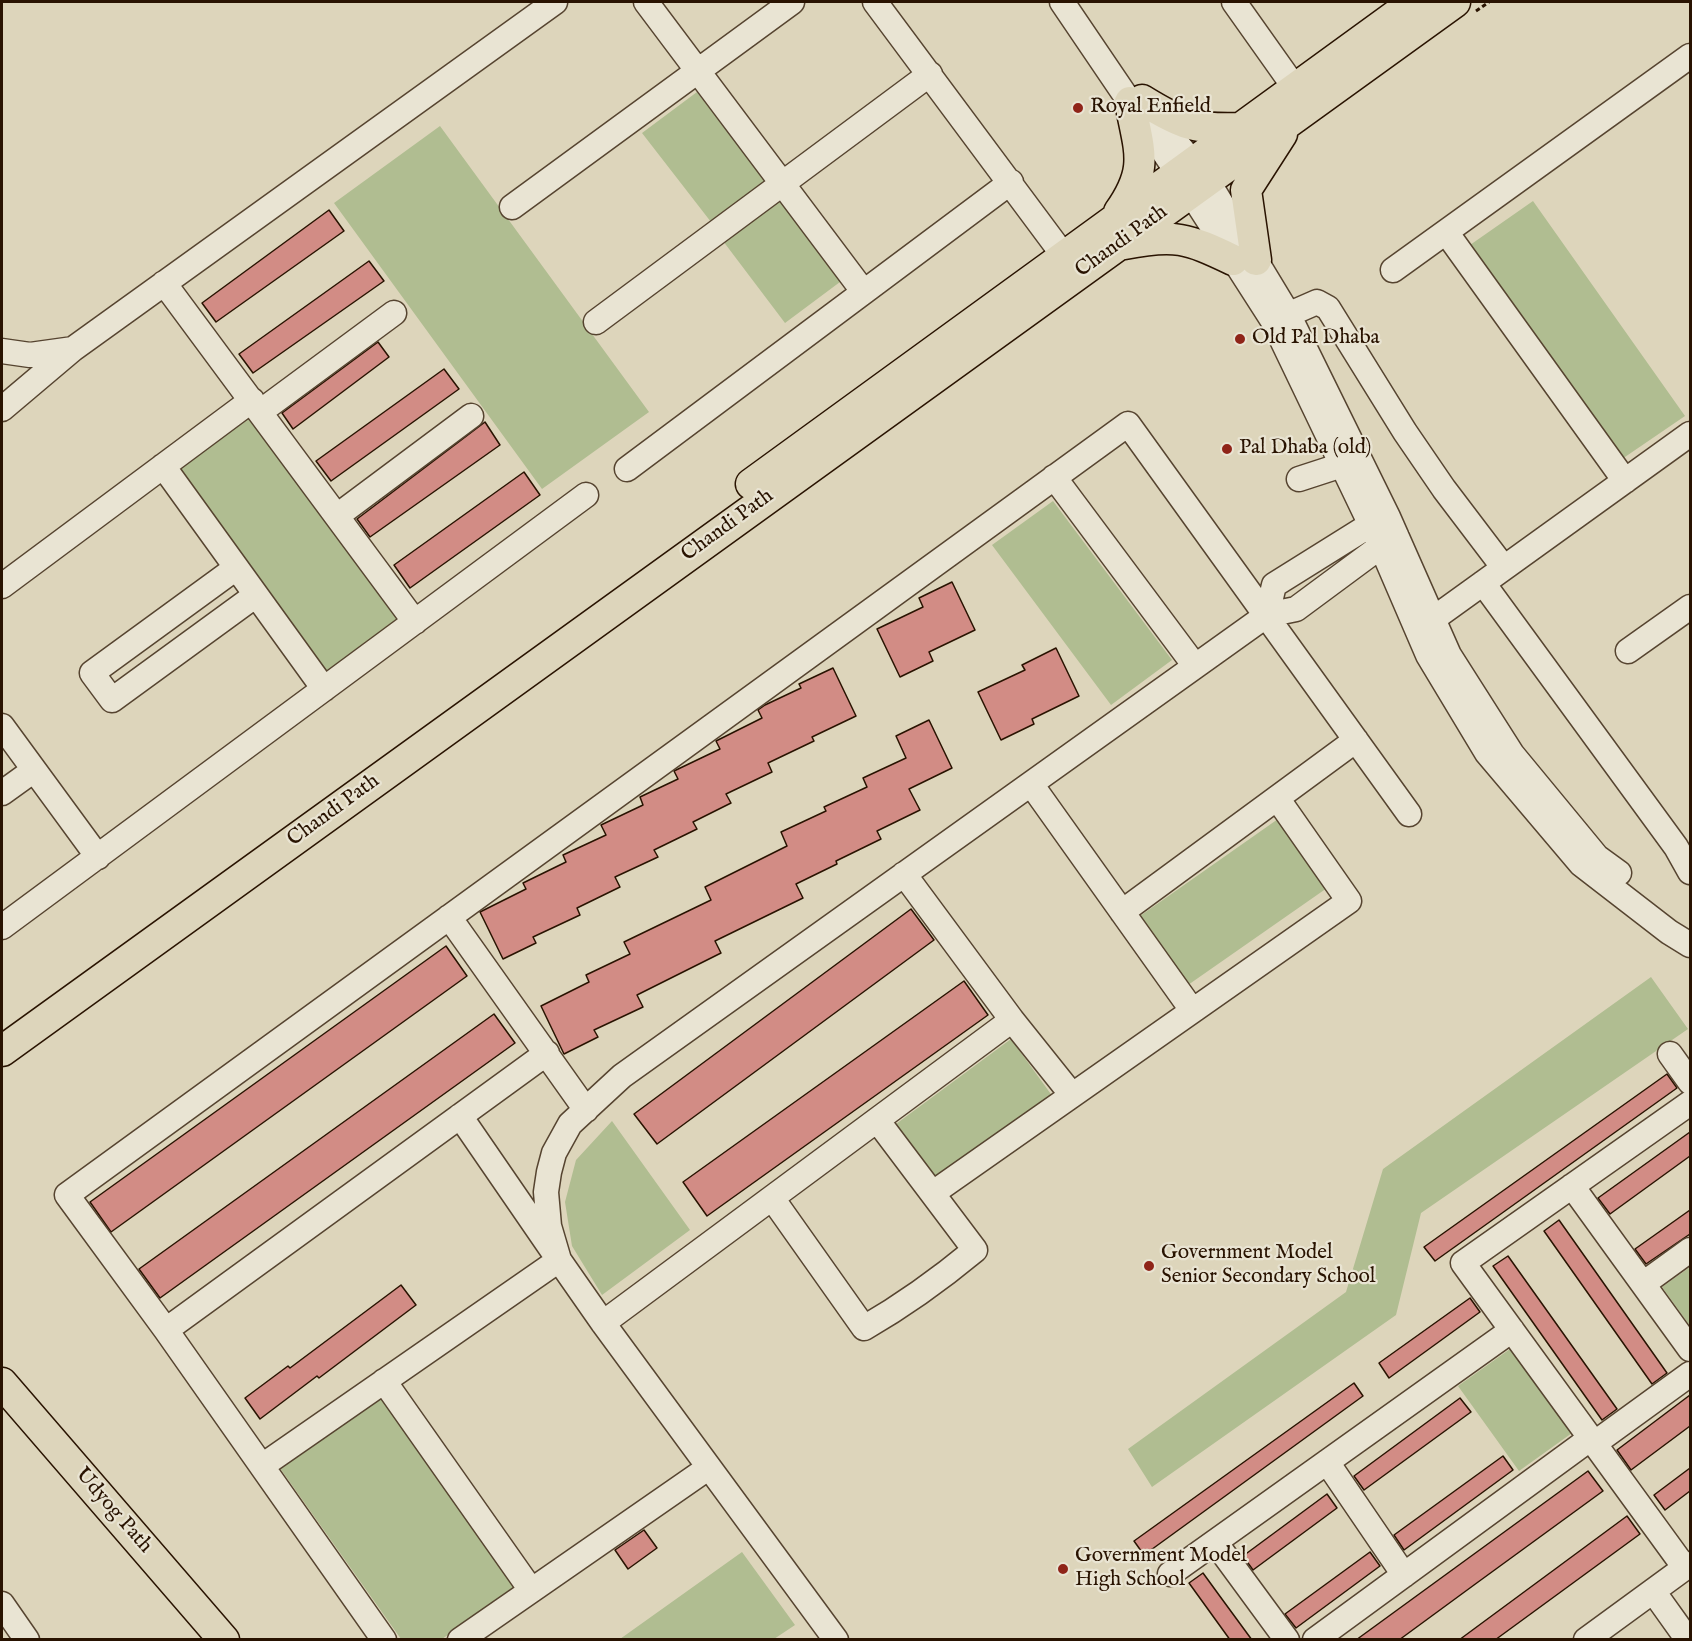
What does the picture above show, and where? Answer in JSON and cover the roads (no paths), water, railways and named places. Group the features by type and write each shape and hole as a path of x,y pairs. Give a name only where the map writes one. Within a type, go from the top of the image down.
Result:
{"main road":[{"name":"Chandi Path","path":"1192,177 1241,128 1414,2"},
{"name":"Chandi Path","path":"2,1051 1192,177 1292,119 1455,2"},
{"path":"1136,101 1140,170 1114,234 1179,238 1244,260 1246,190 1292,119"},
{"path":"1136,101 1185,123 1216,129 1241,128"},
{"name":"Chandi Path","path":"2,1030 1064,256 1114,234"},
{"name":"Udyog Path","path":"2,1383 224,1640"},
{"name":"Udyog Path","path":"2,1413 197,1640"}],"street":[{"path":"2,410 73,349 554,2"},
{"path":"646,2 863,291"},
{"path":"513,207 792,2"},
{"path":"874,2 1011,182 1064,256"},
{"path":"1234,2 1295,88"},
{"path":"1065,6 1192,177 1281,318 1426,624 1449,655 1512,754 1598,857 1690,926"},
{"path":"1393,270 1690,56"},
{"path":"596,322 930,74"},
{"path":"627,469 1011,182"},
{"path":"1446,232 1625,481"},
{"path":"164,283 415,622"},
{"path":"1281,318 1317,302 1328,308 1405,432 1444,489 1504,568"},
{"path":"2,586 164,466 394,313"},
{"path":"2,351 30,355 73,349"},
{"path":"337,516 471,416"},
{"path":"384,1640 166,1330 67,1195 1128,424 1409,814"},
{"path":"1426,624 1690,434"},
{"path":"1299,479 1349,460"},
{"path":"164,466 324,689"},
{"path":"1054,477 1195,666"},
{"path":"2,927 586,495"},
{"path":"559,1260 549,1226 546,1192 554,1153 570,1124 622,1076 1267,615 1296,609 1383,531"},
{"path":"236,568 92,673 112,700 256,595"},
{"path":"1483,583 1676,847 1690,872"},
{"path":"1628,651 1688,615"},
{"path":"1426,624 1428,655 1487,753 1581,864 1669,932 1690,945"},
{"path":"2,726 98,857"},
{"path":"1122,912 1356,740"},
{"path":"2,794 34,770"},
{"path":"1031,784 1192,1010"},
{"path":"933,1193 1349,901 1277,798"},
{"path":"904,874 1012,1020 1072,1095"},
{"path":"449,917 586,1110"},
{"path":"603,1323 1012,1020"},
{"path":"166,1330 547,1053"},
{"path":"1670,1054 1690,1082"},
{"path":"1586,1640 1688,1566 1463,1263 1690,1103"},
{"path":"460,1116 603,1323 826,1636"},
{"path":"772,1198 864,1328 914,1297 975,1250 877,1120"},
{"path":"1572,1186 1690,1349"},
{"path":"1643,1284 1690,1250"},
{"path":"262,1466 559,1260"},
{"path":"1170,1574 1512,1330"},
{"path":"1315,1640 1690,1374"},
{"path":"384,1381 531,1590"},
{"path":"1326,1462 1404,1575"},
{"path":"460,1640 708,1468"},
{"path":"1215,1542 1287,1640"},
{"path":"1653,1591 1688,1640"},
{"path":"2,1604 27,1640"}],"place":[{"name":"Royal Enfield","path":"1078,108"},
{"name":"Old Pal Dhaba","path":"1240,339"},
{"name":"Pal Dhaba (old)","path":"1227,449"},
{"name":"Government Model Senior Secondary School","path":"1149,1266"},
{"name":"Government Model High School","path":"1063,1569"}]}
